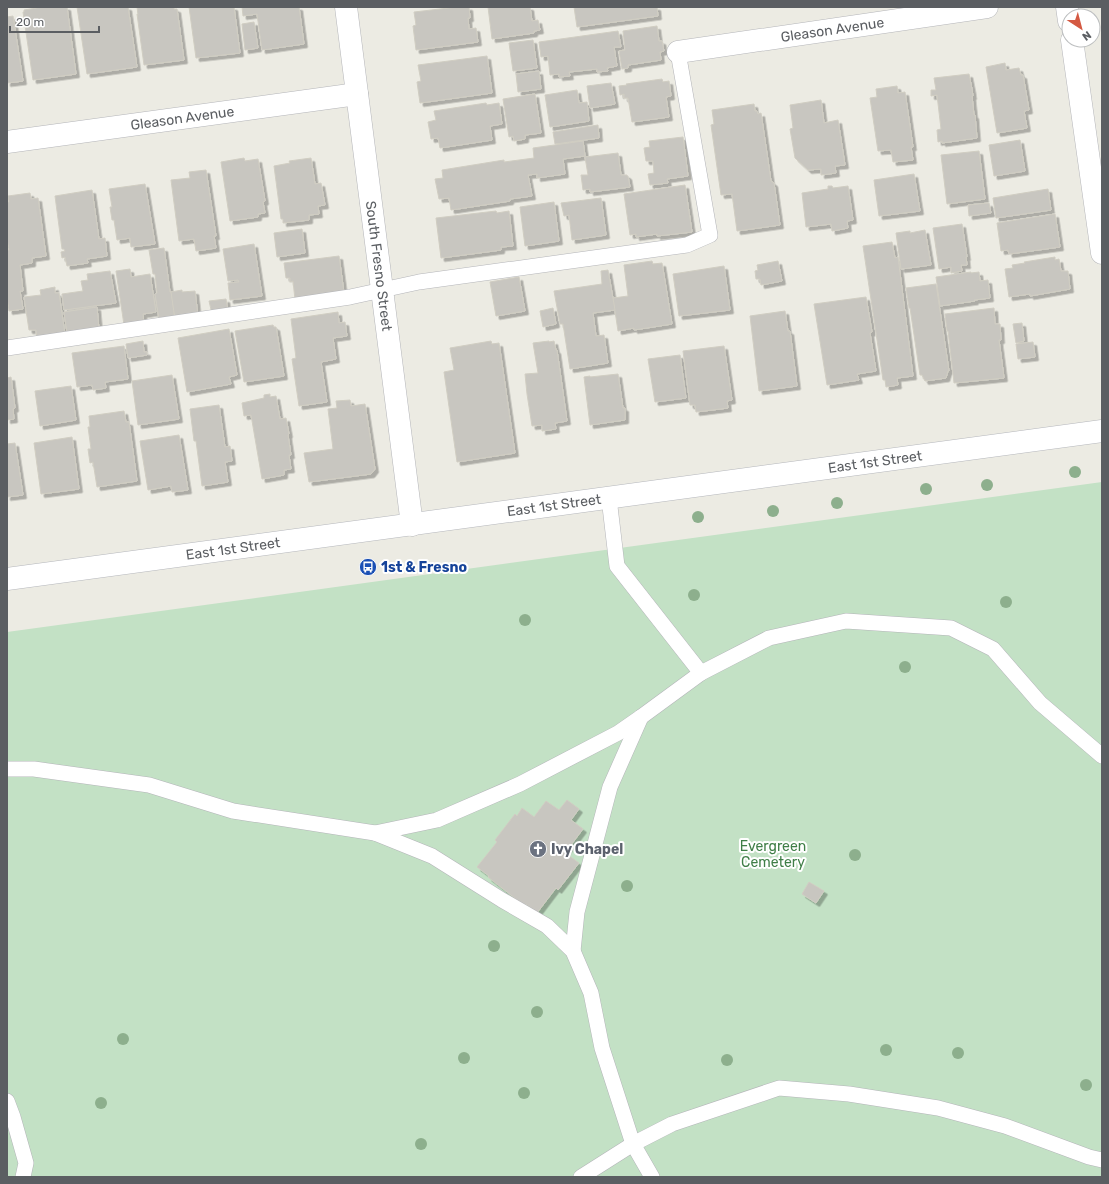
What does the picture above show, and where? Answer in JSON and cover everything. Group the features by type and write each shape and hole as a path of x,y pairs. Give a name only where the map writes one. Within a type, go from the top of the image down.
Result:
{"street":[{"name":"South Fresno Street","path":"346,7 412,525"},
{"name":"Gleason Avenue","path":"678,52 987,7"},
{"path":"1073,48 1102,253"},
{"name":"Gleason Avenue","path":"7,142 357,94"},
{"name":"East 1st Street","path":"7,580 1102,431"}],"lane":[{"path":"7,348 343,298 419,282 687,245 710,235 678,52"},
{"path":"609,498 617,566 701,672"},
{"path":"375,833 437,820 520,784 618,733 701,672 769,638 846,621 951,628 992,649 1040,703 1102,756"},
{"path":"573,951 577,912 610,786 641,717"},
{"path":"7,769 34,769 149,785 233,811 375,833 432,856 547,926 573,951 591,993 602,1048 633,1144 652,1177"},
{"path":"581,1177 633,1144 672,1124 779,1088 849,1094 938,1108 1005,1126 1089,1157 1102,1160"},
{"path":"7,1101 26,1162 23,1177"}],"green space":[{"name":"Evergreen Cemetery","path":"1102,482 1102,1177 7,1177 7,632"}],"building":[{"path":"43,7 67,7 76,74 33,80 23,12 24,10"},
{"path":"77,7 128,7 137,67 87,74"},
{"path":"137,7 174,7 174,9 177,9 184,60 144,65"},
{"path":"189,7 234,7 240,53 196,58"},
{"path":"242,7 299,7 304,44 262,50 257,14 243,16"},
{"path":"469,7 469,29 476,28 478,42 416,50 413,26 416,25 414,12"},
{"path":"488,7 530,7 532,21 538,20 540,30 534,31 534,33 492,39"},
{"path":"574,7 657,7 658,16 577,27"},
{"path":"13,16 23,81 7,83 7,17"},
{"path":"254,22 258,48 245,50 242,24"},
{"path":"657,26 659,41 662,41 664,51 660,52 661,60 628,65 628,68 622,69 619,51 625,50 623,31"},
{"path":"618,31 621,47 614,47 617,66 607,68 608,71 597,72 597,69 569,72 570,76 559,77 559,74 550,75 548,56 541,57 539,42"},
{"path":"533,40 537,68 513,71 509,43"},
{"path":"487,56 492,93 420,103 417,82 421,81 418,65"},
{"path":"1005,63 1006,70 1019,68 1021,75 1023,75 1029,110 1024,111 1027,128 997,133 986,67"},
{"path":"539,71 541,89 518,92 516,74"},
{"path":"969,74 973,96 977,138 942,143 942,141 938,142 937,130 941,129 937,95 931,96 931,90 936,90 934,78"},
{"path":"662,79 663,82 669,81 671,96 666,97 669,117 632,122 628,98 624,98 624,94 620,95 619,86"},
{"path":"611,83 615,104 590,108 587,86"},
{"path":"897,86 898,93 905,92 913,147 911,147 913,160 893,162 891,150 878,151 870,98 877,97 876,89"},
{"path":"577,90 579,103 587,102 589,121 550,127 545,95"},
{"path":"535,94 541,133 525,135 525,139 514,141 513,136 509,137 503,99"},
{"path":"821,100 824,123 838,120 845,165 835,166 836,173 821,175 821,169 808,170 795,158 790,129 793,128 790,105"},
{"path":"486,103 487,105 499,103 502,124 490,126 492,140 440,148 438,138 431,139 428,122 436,120 434,111"},
{"path":"754,104 755,111 757,111 758,114 761,113 771,181 774,183 780,225 737,231 732,194 721,195 711,125 714,124 712,110"},
{"path":"598,125 599,138 555,144 553,132"},
{"path":"683,137 688,176 667,179 668,183 650,185 648,174 654,173 653,161 646,161 644,148 650,147 649,141"},
{"path":"1020,140 1025,171 994,176 989,145"},
{"path":"583,141 585,156 563,159 565,174 537,178 537,174 528,175 532,196 451,210 449,198 439,199 435,179 443,178 442,170 504,160 504,162 534,158 533,148"},
{"path":"979,151 985,199 947,204 941,155"},
{"path":"618,153 621,175 628,176 630,187 590,192 590,189 583,190 581,175 588,175 585,157"},
{"path":"244,158 245,161 258,159 265,201 263,202 265,213 258,214 258,217 230,221 221,162"},
{"path":"311,158 315,184 321,183 325,205 318,206 319,214 309,215 309,220 283,223 283,219 281,219 274,166 290,163 289,161"},
{"path":"206,170 216,236 214,236 216,248 196,251 194,239 179,241 171,180 190,178 189,172"},
{"path":"914,174 920,211 879,216 874,180"},
{"path":"145,184 155,244 131,247 130,238 117,240 114,220 112,220 110,207 112,207 109,189"},
{"path":"685,185 692,232 657,236 657,234 636,237 636,234 630,235 624,194"},
{"path":"828,186 832,186 833,188 848,186 853,220 847,221 848,228 832,231 831,224 806,227 802,193 828,189"},
{"path":"1048,189 1051,210 996,218 993,198"},
{"path":"92,190 99,239 105,238 107,256 87,259 88,263 67,266 65,257 62,258 61,252 65,251 62,249 55,196"},
{"path":"30,193 31,199 38,198 46,256 32,258 32,263 20,265 23,291 20,291 23,309 9,311 7,297 7,250 9,250 7,239 8,196"},
{"path":"601,198 606,235 572,240 569,215 564,216 561,203"},
{"path":"554,202 559,241 525,246 520,207"},
{"path":"989,203 991,213 969,216 968,205"},
{"path":"496,211 497,213 509,211 513,246 501,247 501,250 441,258 436,218"},
{"path":"1055,214 1060,247 1009,254 1008,250 1001,251 997,223"},
{"path":"962,224 967,265 961,265 962,271 951,273 951,267 939,269 933,228"},
{"path":"302,229 305,253 277,257 274,233"},
{"path":"925,230 931,265 901,269 896,233 910,231 910,233"},
{"path":"892,242 895,258 898,257 913,376 897,378 898,385 886,387 885,380 883,380 863,246"},
{"path":"254,244 262,296 230,300 228,283 239,282 238,280 228,281 223,249"},
{"path":"164,248 175,319 159,319 155,294 157,293 155,274 153,274 149,250"},
{"path":"339,256 344,293 295,300 293,281 290,282 290,278 286,278 284,263"},
{"path":"1055,257 1055,260 1059,259 1061,271 1068,271 1070,289 1030,296 1030,294 1009,297 1005,269 1013,268 1012,265 1025,263 1024,262"},
{"path":"652,261 653,264 662,263 672,324 618,331 613,298 628,296 624,265"},
{"path":"778,261 782,281 761,285 760,279 756,279 755,271 758,270 757,265"},
{"path":"724,266 730,310 679,316 673,274"},
{"path":"130,269 131,277 150,274 156,312 143,314 144,323 124,325 116,271"},
{"path":"608,270 615,310 593,313 596,336 604,335 608,363 570,369 563,324 560,324 554,291 602,284 601,271"},
{"path":"110,271 116,303 64,310 62,294 83,291 81,281 88,280 87,274"},
{"path":"979,272 980,281 988,280 990,298 940,306 936,277"},
{"path":"519,277 525,311 496,316 490,282"},
{"path":"936,284 949,371 946,378 925,381 922,375 920,375 906,288"},
{"path":"55,287 55,293 59,293 65,334 37,338 36,330 29,330 24,297 41,295 40,290"},
{"path":"182,290 182,292 195,291 198,316 175,319 171,292"},
{"path":"866,297 872,332 870,333 876,371 857,374 859,380 827,385 814,304"},
{"path":"226,299 228,311 212,314 209,301"},
{"path":"97,307 99,329 67,333 64,312"},
{"path":"553,308 556,324 543,327 540,311"},
{"path":"994,308 995,324 1000,324 1001,340 999,340 1004,378 954,383 945,314"},
{"path":"785,311 788,331 790,331 797,386 759,391 750,316"},
{"path":"338,312 339,323 345,322 347,336 333,338 336,359 321,362 327,402 299,406 292,359 296,358 291,319"},
{"path":"1022,323 1024,341 1016,343 1013,324"},
{"path":"273,325 276,327 284,376 244,382 235,331"},
{"path":"229,329 237,375 229,377 231,384 187,392 178,338"},
{"path":"143,341 144,352 147,352 147,355 128,358 126,344"},
{"path":"491,341 492,344 499,343 515,453 457,462 444,372 454,370 450,348"},
{"path":"554,341 557,350 567,421 555,423 556,429 542,431 542,425 532,426 525,374 538,373 533,343"},
{"path":"1033,342 1035,357 1018,359 1016,344"},
{"path":"124,346 128,379 105,382 106,388 93,390 92,385 77,387 72,353"},
{"path":"724,346 732,400 727,401 728,408 696,412 695,405 690,405 683,351"},
{"path":"680,355 686,398 655,402 648,359"},
{"path":"618,374 623,408 625,408 625,420 590,425 584,377"},
{"path":"172,375 179,419 138,425 132,381"},
{"path":"11,377 15,408 13,409 14,419 7,420 7,378"},
{"path":"71,386 76,420 40,426 35,391"},
{"path":"270,394 270,397 276,396 280,419 286,418 289,434 291,469 284,470 284,475 262,479 251,415 244,416 242,403 264,398 264,395"},
{"path":"350,400 351,406 365,404 375,469 371,474 309,482 304,453 333,449 328,409 337,408 336,401"},
{"path":"219,405 225,447 230,446 232,461 225,462 228,482 202,486 190,409"},
{"path":"124,411 126,422 129,422 137,481 97,487 93,462 90,463 88,449 91,449 88,427 90,427 89,416"},
{"path":"179,435 188,490 172,492 171,486 148,490 140,441"},
{"path":"72,437 79,489 41,494 34,443"},
{"path":"15,443 23,495 7,497 7,444"},
{"path":"567,800 579,809 571,820 583,829 565,853 579,863 558,890 556,888 537,913 526,904 525,906 477,867 497,842 495,840 515,814 517,816 522,808 534,817 546,801 559,810"},
{"path":"809,882 824,891 816,903 802,894"}],"place":[{"name":"1st & Fresno","path":"368,567"},
{"name":"Ivy Chapel","path":"538,849"}]}
